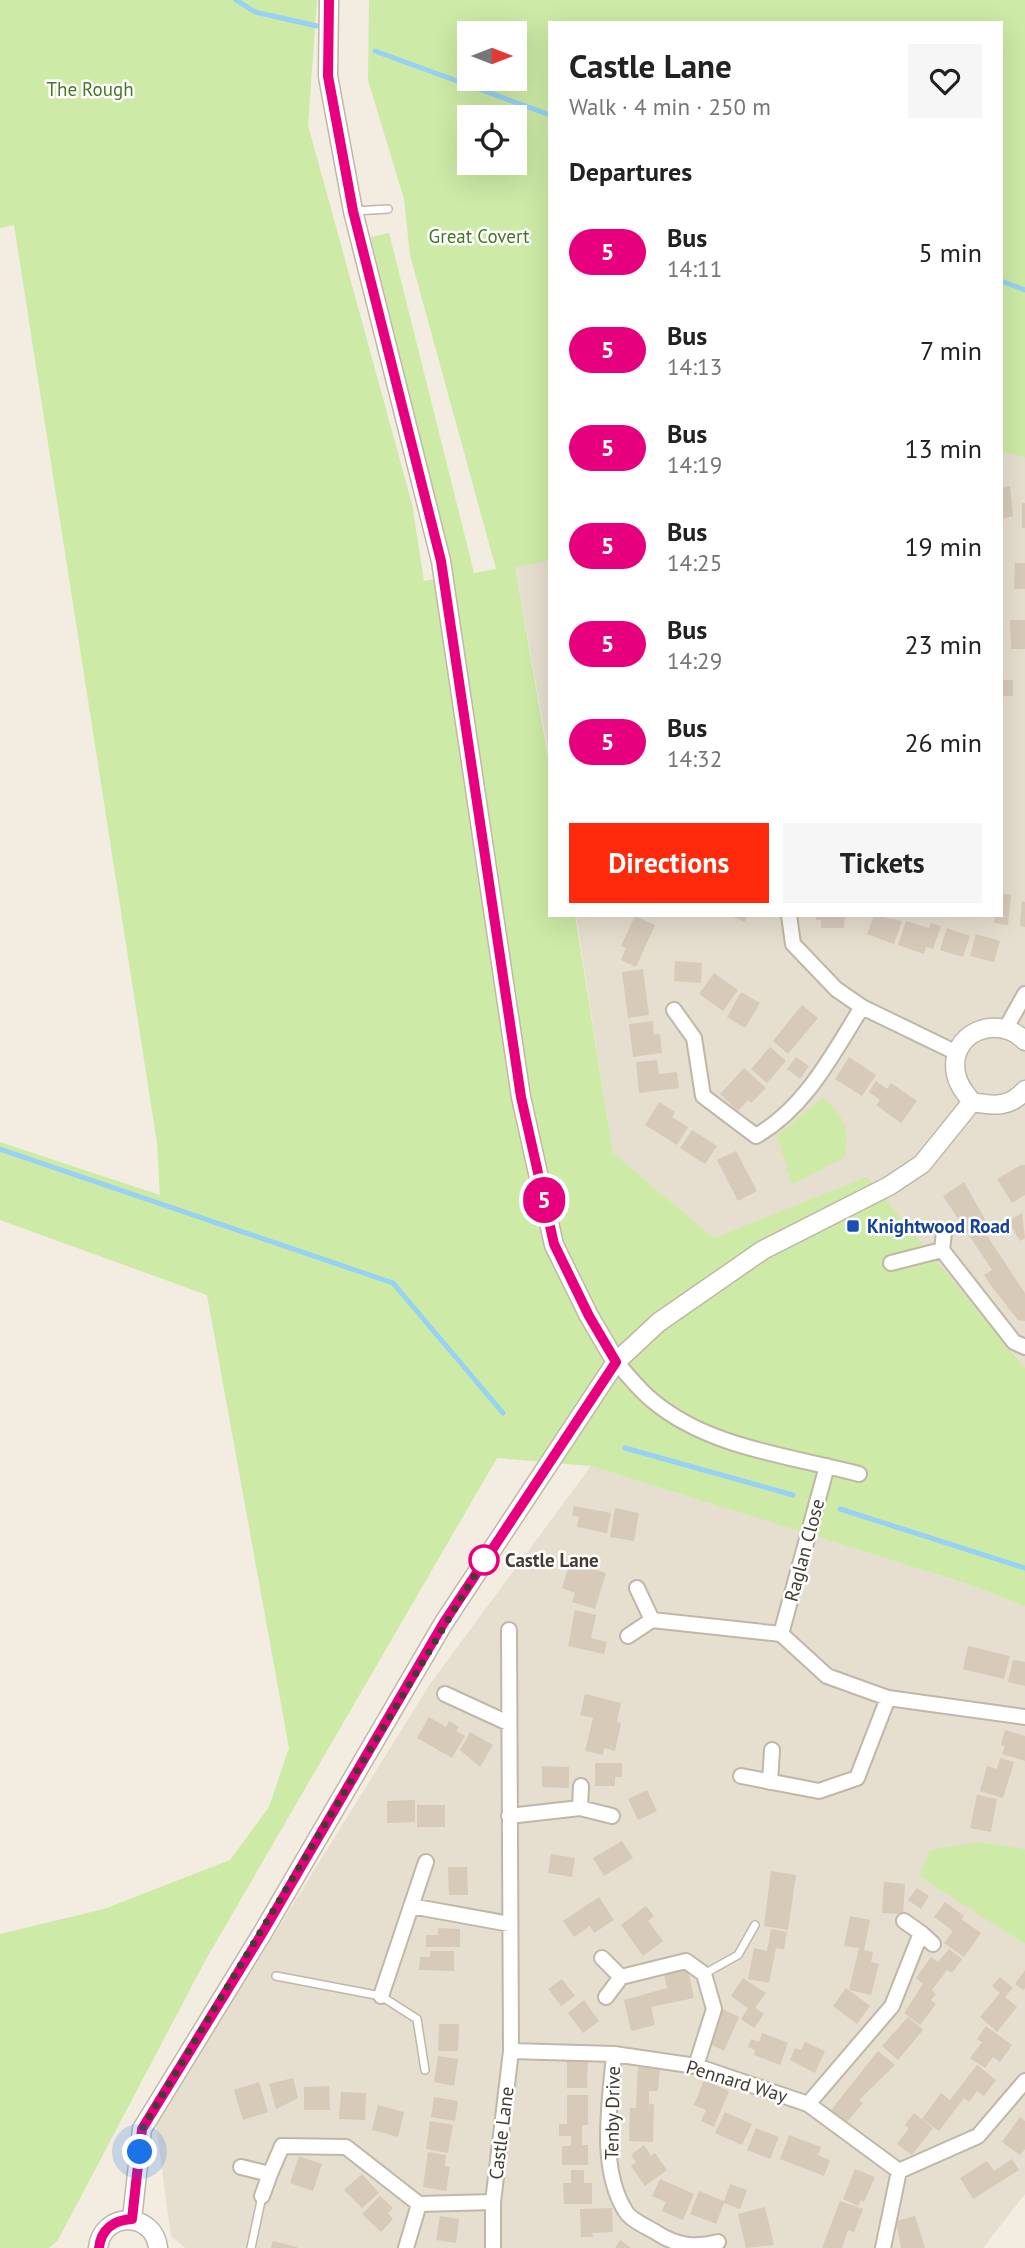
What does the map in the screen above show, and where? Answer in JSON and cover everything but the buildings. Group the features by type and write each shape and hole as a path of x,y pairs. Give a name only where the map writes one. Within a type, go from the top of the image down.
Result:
{"street":[{"path":"329,0 328,76 353,211 441,561 521,1097 554,1244 589,1316 616,1362 652,1401 681,1420 736,1444 859,1474"},
{"path":"789,917 793,944 836,989 862,1007 957,1053"},
{"path":"1006,1028 1025,994"},
{"path":"674,1010 694,1038 703,1096 756,1136 779,1123 818,1079 862,1007"},
{"path":"1025,1041 1006,1028 993,1026 974,1031 957,1053 956,1076 972,1102 993,1106 1007,1104 1025,1090"},
{"path":"132,2219 142,2129 263,1932 443,1624 616,1362 659,1322 763,1250 889,1186 922,1164 972,1102"},
{"path":"944,1232 942,1250 1014,1342 1025,1347"},
{"path":"891,1263 942,1250"},
{"name":"Raglan Close","path":"781,1634 827,1466"},
{"path":"637,1588 652,1620"},
{"path":"628,1636 652,1620 781,1634 828,1676 888,1698 1025,1717"},
{"name":"Castle Lane","path":"493,2248 494,2202 511,2051 509,1630"},
{"path":"444,1694 509,1723"},
{"path":"741,1776 819,1791 857,1778 888,1698"},
{"path":"770,1782 772,1750"},
{"path":"580,1808 581,1786"},
{"path":"509,1815 580,1808 612,1816"},
{"path":"380,1996 426,1862"},
{"path":"411,1906 510,1924"},
{"path":"904,1921 933,1944"},
{"path":"808,2104 892,2006 921,1933"},
{"path":"602,1958 621,1977"},
{"path":"606,1997 621,1977 686,1961 704,1973 714,2009 696,2066"},
{"name":"Pennard Way","path":"511,2051 614,2054 696,2066 808,2104 899,2171"},
{"name":"Tenby Drive","path":"614,2054 609,2107 613,2184 628,2214 670,2241 699,2248 718,2242"},
{"path":"883,2248 899,2171 978,2136 1025,2081"},
{"path":"262,2196 282,2146 346,2147 419,2204 494,2202"},
{"path":"242,2167 270,2174"},
{"path":"406,2248 419,2204"},
{"path":"99,2248 103,2233 110,2225 132,2219 147,2225 154,2233 158,2248"}],"lane":[{"path":"353,211 388,209"},
{"path":"704,1973 738,1955 755,1925"},
{"path":"276,1976 380,1996 416,2019 425,2070"},
{"path":"251,2248 262,2196"}],"shaded area":[{"path":"1003,452 1025,457 1025,1368 867,1178 714,1238 613,1153 576,917 1003,917"},
{"path":"548,561 548,751 515,566"},
{"path":"591,1466 968,1584 1025,1606 1025,1849 981,1842 919,1875 1025,1944 1025,2194 983,2248 186,2248 171,2236 156,2125 430,1684"}],"green space":[{"path":"0,0 317,0 308,125 412,504 424,581 451,576 438,508 370,237 389,233 474,573 496,569 410,255 404,199 368,80 369,0 1025,0 1025,457 1003,452 1003,21 548,21 548,561 515,567 548,757 548,917 575,917 613,1153 714,1238 867,1177 1025,1368 1025,1606 968,1584 591,1466 497,1458 205,1961 58,2240 49,2248 0,2248 0,1934 104,1909 230,1860 269,1807 289,1748 207,1295 0,1220 0,1142 160,1195 157,1143 14,225 0,228"},
{"path":"823,1097 844,1123 845,1157 792,1185 777,1136"},
{"path":"981,1842 1025,1849 1025,1944 919,1876 930,1850"}],"waterway":[{"path":"236,0 255,12 317,26"},
{"path":"375,51 548,114"},
{"path":"1003,282 1025,290"},
{"path":"0,1149 393,1283 503,1413"},
{"path":"625,1448 793,1495"},
{"path":"840,1509 1025,1568"}],"bus line":[{"name":"5","path":"99,2248 103,2233 110,2225 120,2220 132,2219 142,2129 263,1932 443,1624 616,1362 589,1316 554,1244 521,1097 441,561 353,211 328,76 329,0"}],"place":[{"name":"Knightwood Road","path":"853,1226"},
{"name":"Castle Lane","path":"484,1560"}],"route":[{"path":"140,2152 142,2129 263,1932 443,1624 484,1560"}],"park label":[{"name":"The Rough","path":"90,89"},
{"name":"Great Covert","path":"479,236"}]}
